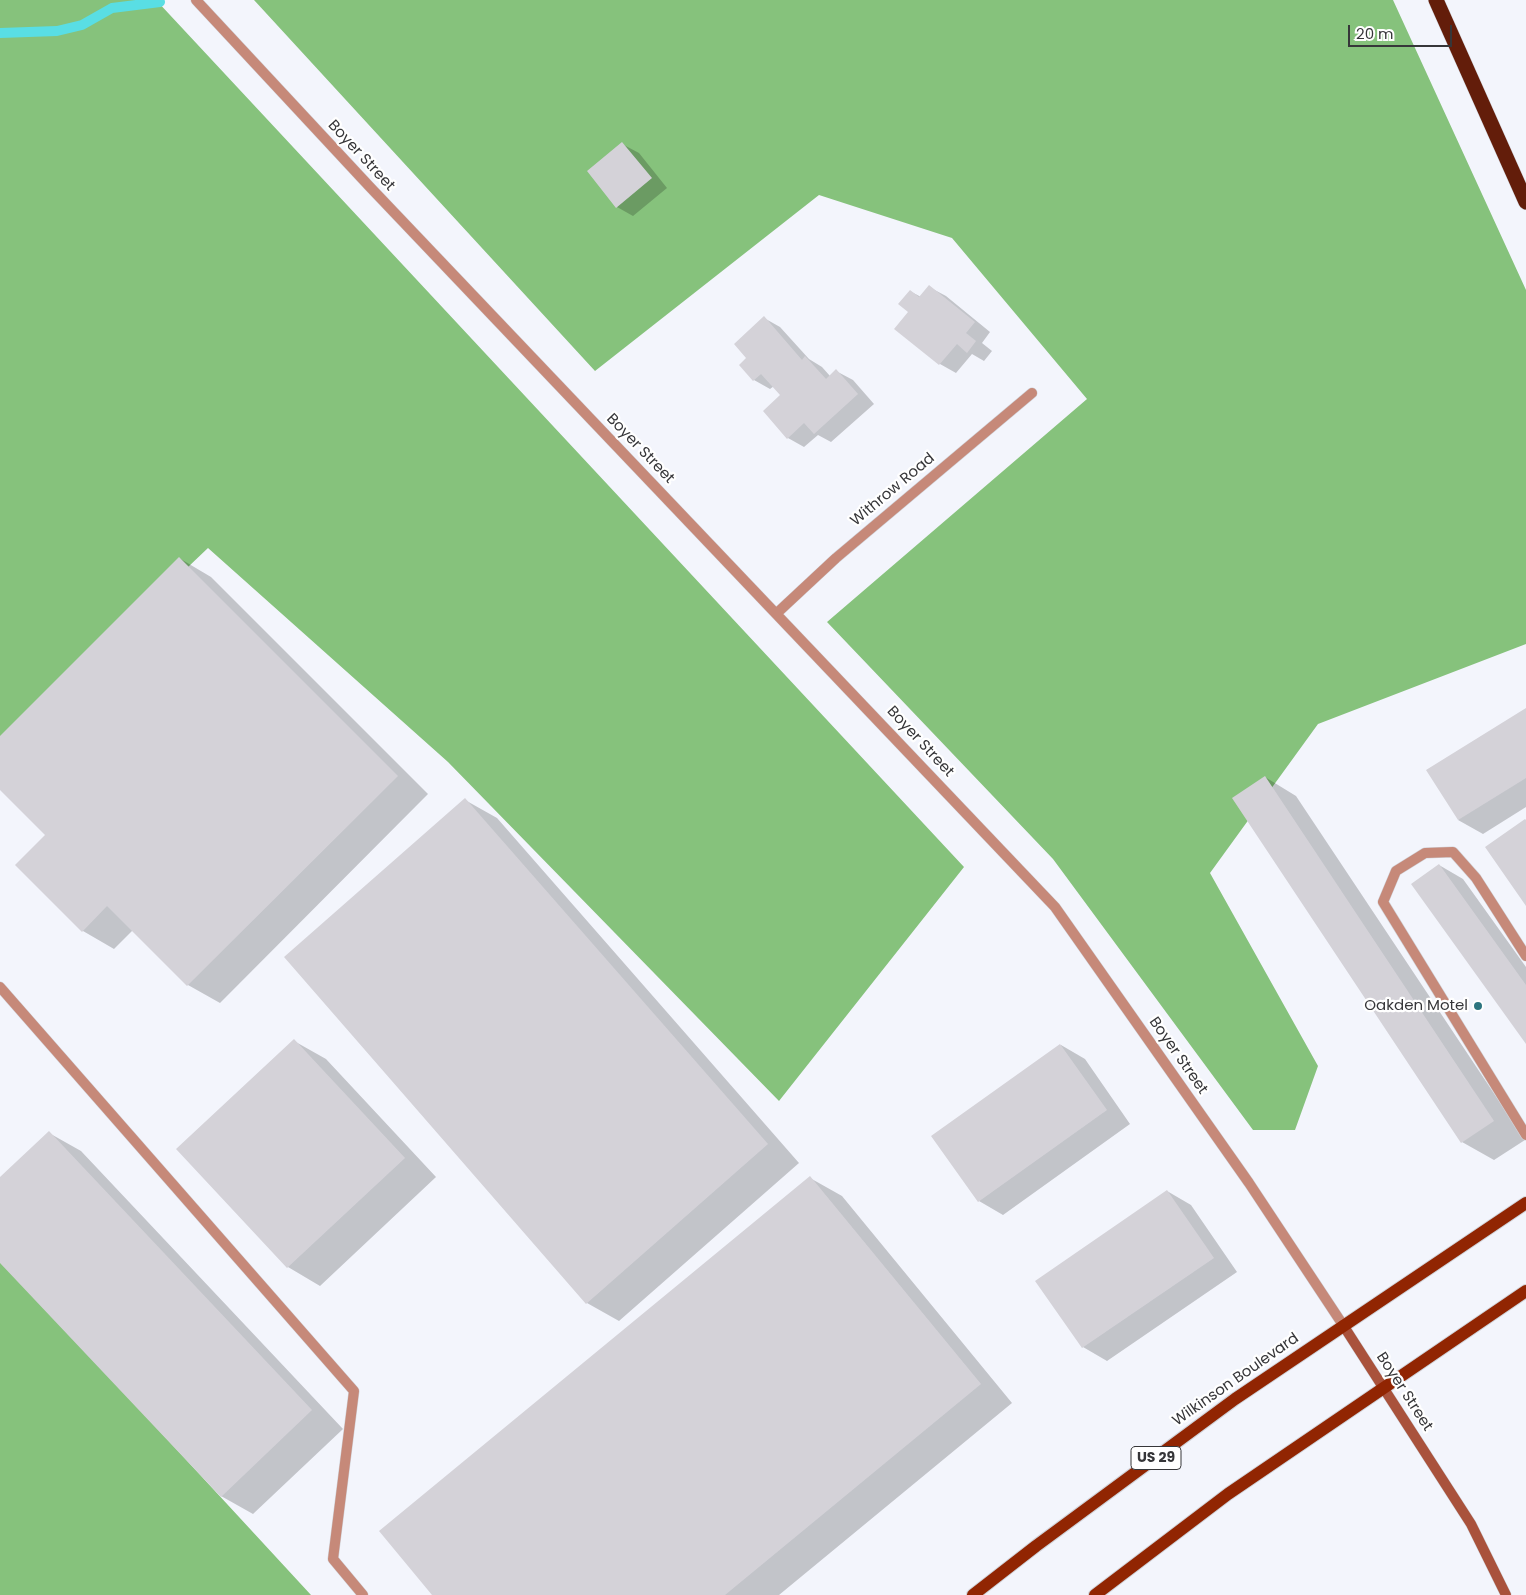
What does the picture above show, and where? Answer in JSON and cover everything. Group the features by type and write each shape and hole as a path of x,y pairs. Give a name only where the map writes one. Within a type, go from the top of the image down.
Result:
{"highway":[{"path":"1436,0 1526,202"}],"main road":[{"name":"Wilkinson Boulevard","path":"973,1595 1235,1399 1526,1203"},
{"path":"1095,1595 1228,1494 1526,1291"},
{"name":"Boyer Street","path":"1343,1325 1471,1524 1506,1595"}],"street":[{"name":"Boyer Street","path":"196,0 369,186 777,613 1054,907 1248,1183 1343,1325"},
{"name":"Withrow Road","path":"777,613 836,558 1032,393"},
{"path":"1526,956 1476,878 1453,852 1425,853 1396,871 1383,902 1526,1135"},
{"path":"0,987 354,1390 333,1559 363,1595"}],"green space":[{"path":"0,0 156,0 964,867 779,1101 448,762 208,548 0,746"},
{"path":"254,0 1393,0 1526,290 1526,644 1318,724 1210,873 1318,1066 1295,1130 1253,1130 1053,859 827,622 1087,399 952,238 819,195 595,371"},
{"path":"0,1258 311,1595 0,1595"}],"building":[{"path":"622,142 652,178 616,208 587,171"},
{"path":"929,285 975,322 966,333 976,341 967,353 957,344 939,365 894,329 908,312 898,304 910,290 919,297"},
{"path":"764,316 802,360 805,356 826,379 836,369 858,394 814,434 804,423 787,439 763,411 780,395 761,374 753,381 739,365 746,358 734,344"},
{"path":"179,557 398,776 187,986 107,906 82,932 15,865 45,835 0,790 0,736"},
{"path":"1526,708 1526,778 1458,820 1426,770"},
{"path":"1265,776 1494,1121 1461,1143 1232,798"},
{"path":"465,798 768,1144 586,1304 284,957"},
{"path":"1526,820 1526,906 1485,847"},
{"path":"1439,864 1526,985 1526,1044 1411,884"},
{"path":"294,1039 405,1158 287,1268 176,1149"},
{"path":"1060,1044 1107,1110 978,1202 931,1136"},
{"path":"49,1131 312,1410 221,1497 0,1263 0,1177"},
{"path":"810,1176 981,1384 725,1595 432,1595 379,1531"},
{"path":"1167,1190 1214,1258 1082,1348 1035,1281"}],"waterway":[{"path":"0,33 57,31 82,25 112,8 160,2"}],"place":[{"name":"Oakden Motel","path":"1478,1006"}]}
